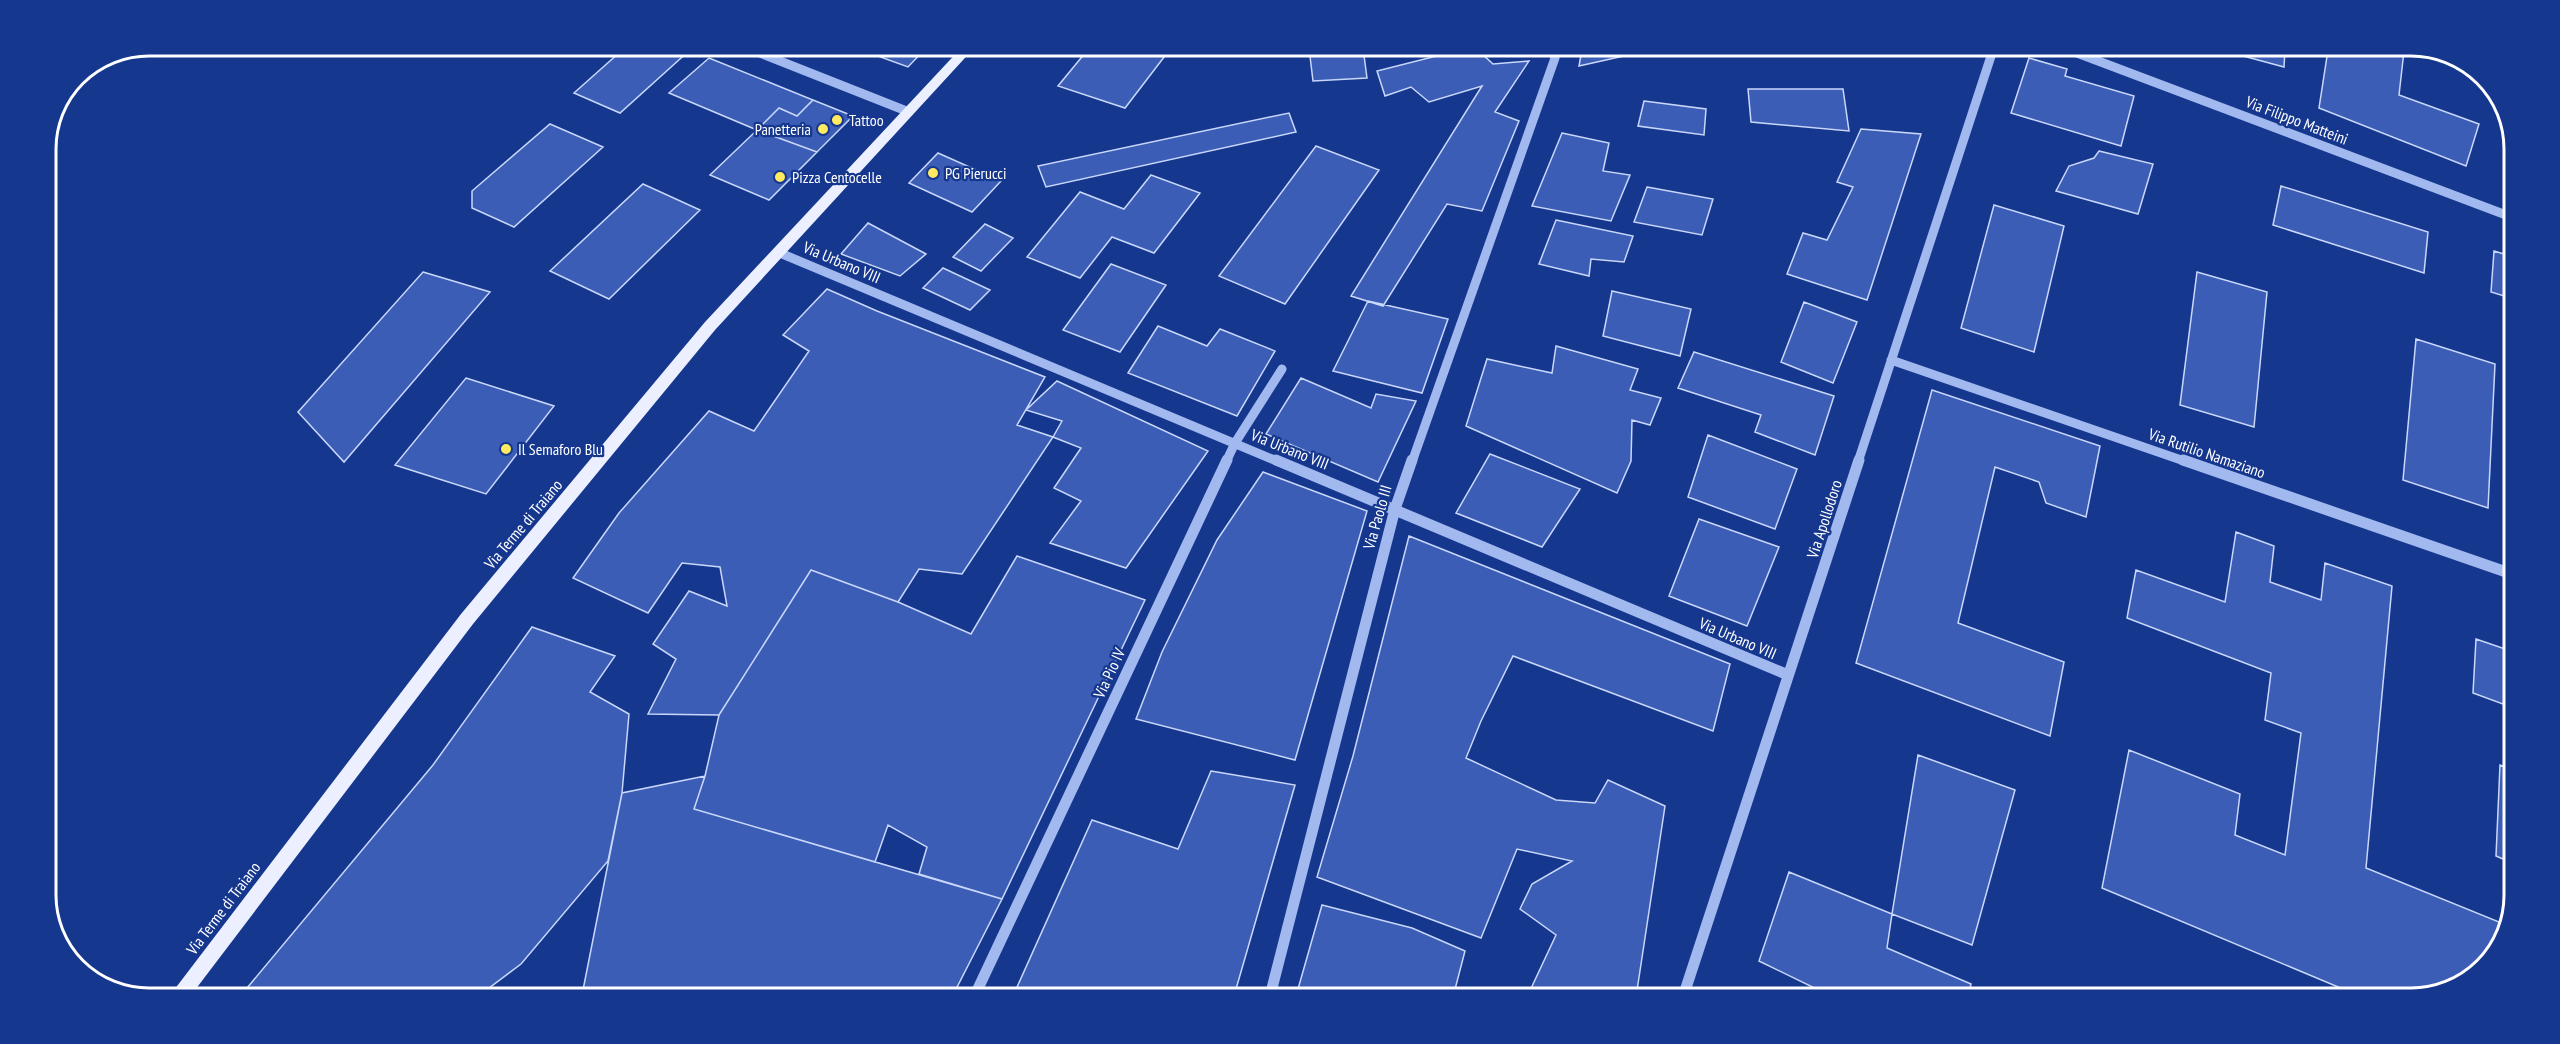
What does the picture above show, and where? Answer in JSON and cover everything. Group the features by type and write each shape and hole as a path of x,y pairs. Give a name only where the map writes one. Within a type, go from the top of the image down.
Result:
{"main road":[{"name":"Via Terme di Traiano","path":"185,988 466,619 710,326 962,55"}],"street":[{"path":"765,55 909,112"},
{"name":"Via Paolo III","path":"1272,988 1395,508 1555,58 1554,55"},
{"name":"Via Apollodoro","path":"1686,988 1991,55"},
{"name":"Via Filippo Matteini","path":"2082,55 2504,214"},
{"name":"Via Urbano VIII","path":"780,253 1395,508 1788,675"},
{"name":"Via Rutilio Namaziano","path":"1892,360 2504,571"},
{"name":"Via Pio IV","path":"979,988 1235,443 1282,369"}],"building":[{"path":"617,55 684,55 620,113 574,93"},
{"path":"875,55 919,55 908,67"},
{"path":"1083,55 1166,55 1125,108 1058,86"},
{"path":"1310,55 1364,55 1367,78 1313,81"},
{"path":"1440,55 1483,55 1493,64 1529,61 1495,112 1519,121 1482,211 1447,204 1383,306 1351,296 1482,86 1429,102 1411,87 1385,96 1377,71"},
{"path":"1581,55 1628,55 1579,66"},
{"path":"2240,55 2285,55 2284,67"},
{"path":"2327,55 2404,55 2399,95 2479,124 2466,166 2319,108"},
{"path":"709,58 813,100 797,116 779,108 757,130 669,93"},
{"path":"2029,58 2067,69 2065,76 2134,96 2121,146 2011,113"},
{"path":"1748,89 1843,89 1849,131 1751,122"},
{"path":"813,100 853,116 817,152 757,130 779,108 797,116"},
{"path":"1644,101 1706,109 1704,135 1638,126"},
{"path":"1289,113 1296,132 1046,187 1038,166"},
{"path":"550,124 603,147 514,227 472,208 472,191"},
{"path":"1861,129 1921,134 1867,300 1787,274 1803,233 1827,240 1853,187 1837,182"},
{"path":"757,130 817,152 769,200 710,175"},
{"path":"1562,133 1609,143 1603,171 1630,175 1611,221 1532,206"},
{"path":"1316,146 1379,170 1285,304 1219,276"},
{"path":"2099,151 2153,164 2138,214 2056,191 2069,166 2094,158"},
{"path":"938,153 1001,181 972,212 909,183"},
{"path":"1151,175 1200,193 1154,253 1112,237 1080,278 1027,257 1080,192 1124,209"},
{"path":"643,184 700,210 609,299 550,271"},
{"path":"2281,186 2428,232 2424,273 2273,225"},
{"path":"1647,187 1713,199 1702,235 1634,222"},
{"path":"1994,205 2064,226 2034,352 1961,328"},
{"path":"1556,220 1633,236 1624,262 1591,259 1589,276 1539,264"},
{"path":"868,223 926,254 900,276 841,254"},
{"path":"985,224 1013,238 981,271 953,257"},
{"path":"2494,251 2504,254 2504,296 2491,292"},
{"path":"1111,264 1166,285 1120,352 1063,330"},
{"path":"943,268 990,290 970,310 923,288"},
{"path":"423,272 490,292 344,462 298,412"},
{"path":"2197,272 2267,292 2254,427 2180,405"},
{"path":"827,289 1045,377 1017,425 1053,437 962,574 919,569 898,602 811,570 719,715 648,714 676,659 653,644 689,591 727,606 720,567 682,563 648,613 573,578 619,513 709,411 754,431 809,351 783,335"},
{"path":"1612,291 1691,309 1680,356 1603,336"},
{"path":"1368,301 1448,319 1422,393 1333,371"},
{"path":"1804,302 1857,322 1833,383 1781,362"},
{"path":"1158,326 1207,346 1220,329 1275,351 1237,416 1128,373"},
{"path":"2416,339 2495,364 2488,508 2403,480"},
{"path":"1556,346 1638,369 1630,390 1661,398 1650,425 1632,420 1631,461 1617,493 1466,426 1487,359 1552,373"},
{"path":"1694,352 1834,396 1815,455 1755,432 1761,415 1678,388"},
{"path":"466,378 554,406 486,494 395,465"},
{"path":"1301,378 1371,408 1376,394 1416,401 1378,482 1266,434"},
{"path":"1057,381 1208,451 1126,568 1050,543 1081,501 1054,488 1081,448 1053,437 1062,421 1026,410"},
{"path":"1932,390 2100,446 2086,517 2046,503 2039,482 1995,467 1958,623 2064,662 2050,736 1856,663"},
{"path":"1708,435 1797,469 1775,529 1688,497"},
{"path":"1490,454 1580,489 1542,547 1456,513"},
{"path":"1263,472 1367,511 1295,760 1136,719 1162,652 1217,540"},
{"path":"1699,519 1779,547 1747,626 1669,596"},
{"path":"2236,532 2274,546 2270,582 2321,600 2325,563 2392,586 2366,868 2501,923 2485,952 2468,969 2441,984 2423,988 2341,988 2102,888 2129,750 2240,794 2235,835 2285,855 2301,733 2265,720 2271,673 2127,618 2136,570 2225,602"},
{"path":"1409,536 1730,664 1713,731 1513,656 1481,721 1466,758 1556,800 1595,803 1608,780 1665,806 1637,988 1531,988 1556,935 1520,909 1532,884 1572,861 1517,849 1481,938 1317,877 1353,756"},
{"path":"1017,556 1145,600 1002,899 919,874 927,847 888,825 875,862 694,809 705,776 719,715 811,570 898,602 971,634"},
{"path":"532,627 615,656 590,692 629,714 622,793 608,861 521,964 489,988 247,988 433,765"},
{"path":"2476,639 2504,649 2504,704 2473,693"},
{"path":"1918,755 2015,790 1972,945 1892,914"},
{"path":"2500,765 2504,767 2504,859 2496,856"},
{"path":"1211,771 1295,785 1236,988 1017,988 1092,820 1178,849"},
{"path":"705,776 694,809 1002,899 957,988 583,988 622,793"},
{"path":"1789,872 1892,914 1887,948 1971,984 1970,988 1814,988 1759,961"},
{"path":"1322,905 1412,928 1465,951 1455,988 1298,988"}],"place":[{"name":"Tattoo","path":"837,120"},
{"name":"Panetteria","path":"823,129"},
{"name":"PG Pierucci","path":"933,173"},
{"name":"Pizza Centocelle","path":"780,177"},
{"name":"Il Semaforo Blu","path":"506,449"}]}
